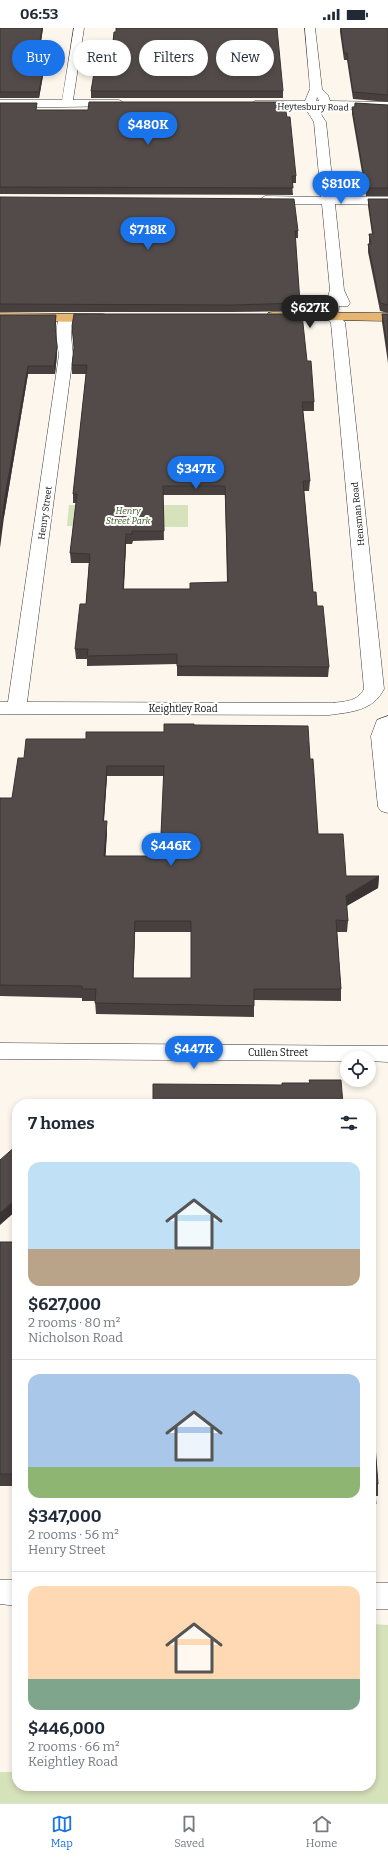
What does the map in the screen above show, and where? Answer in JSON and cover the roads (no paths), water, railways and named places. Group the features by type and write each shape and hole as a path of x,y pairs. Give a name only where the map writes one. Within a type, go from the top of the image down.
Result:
{"main road":[{"path":"258,319 388,316"},
{"path":"0,318 114,318"},
{"path":"339,318 388,322"}],"street":[{"path":"67,104 79,28"},
{"path":"310,28 316,90 324,97 326,105"},
{"path":"310,105 310,97 316,90"},
{"path":"0,104 129,104"},
{"name":"Heytesbury Road","path":"249,105 388,106"},
{"name":"Hensman Road","path":"310,105 312,113 320,122 374,676 374,690 364,701"},
{"name":"Hensman Road","path":"320,122 326,113 326,105"},
{"path":"251,200 388,201"},
{"name":"Henry Street","path":"8,708 66,355 64,335 66,318"},
{"name":"Keightley Road","path":"8,708 329,709 352,706 364,701"},
{"path":"388,722 384,724 381,736 388,807"},
{"name":"Cullen Street","path":"0,1051 388,1054"},
{"path":"0,1592 12,1593"},
{"path":"376,1596 388,1596"}],"park label":[{"name":"Henry Street Park","path":"128,516"}]}
